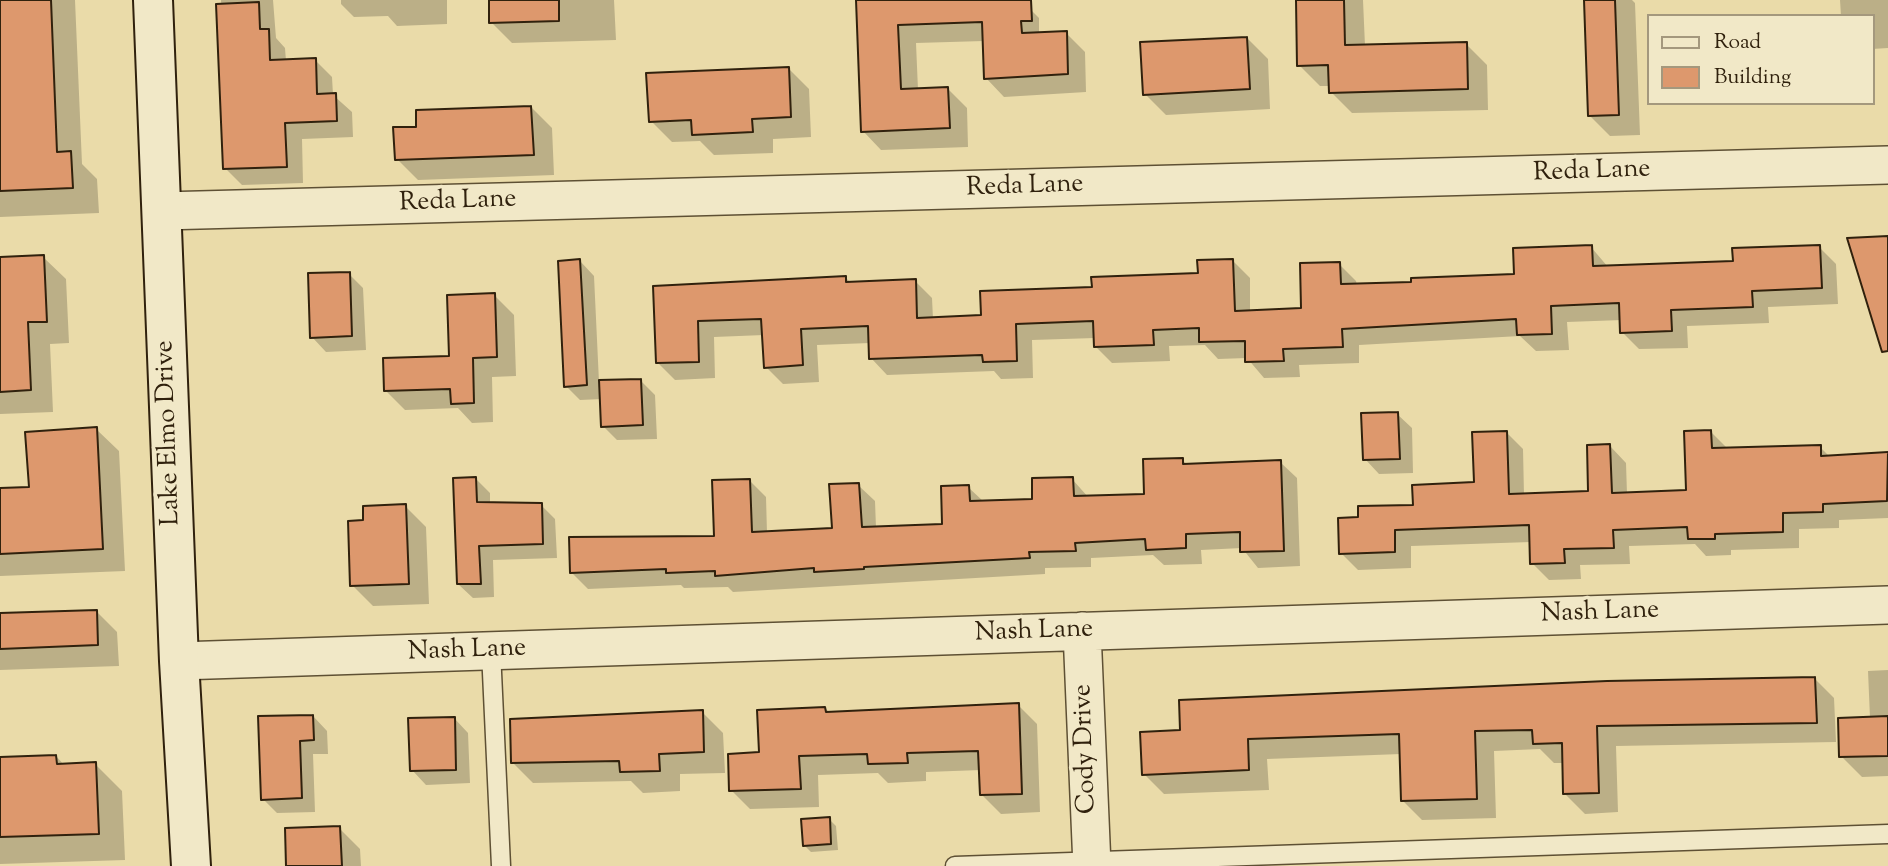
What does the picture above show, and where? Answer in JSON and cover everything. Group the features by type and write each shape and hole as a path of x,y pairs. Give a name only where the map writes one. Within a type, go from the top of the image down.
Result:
{"main road":[{"name":"Lake Elmo Drive","path":"153,0 179,661 191,866"}],"street":[{"name":"Reda Lane","path":"162,211 1888,165"},
{"name":"Nash Lane","path":"179,661 1888,605"},
{"name":"Cody Drive","path":"1082,631 1091,864"}],"lane":[{"path":"491,651 500,866"},
{"path":"955,866 1091,864 1888,834"}],"building":[{"path":"0,0 51,0 57,152 71,151 73,188 0,191"},
{"path":"489,0 559,0 559,21 489,23"},
{"path":"856,0 1031,0 1032,21 1021,21 1022,33 1067,31 1068,74 984,79 982,22 898,25 901,89 948,87 950,128 861,132"},
{"path":"1296,0 1344,0 1345,45 1467,42 1468,89 1329,93 1328,65 1297,66"},
{"path":"1584,0 1615,0 1619,115 1588,116"},
{"path":"259,2 260,29 269,29 270,60 316,58 317,94 336,93 337,121 285,123 287,167 223,169 216,4"},
{"path":"1247,37 1250,89 1143,95 1140,42"},
{"path":"789,67 791,117 752,119 753,132 692,135 691,120 649,122 646,73"},
{"path":"531,106 534,155 395,160 393,127 416,127 416,110"},
{"path":"1888,236 1888,351 1882,352 1847,238"},
{"path":"1592,245 1593,266 1733,261 1732,248 1820,245 1822,288 1752,291 1753,307 1671,310 1672,331 1620,333 1619,303 1551,306 1552,334 1517,335 1516,319 1342,329 1343,347 1283,349 1284,361 1245,362 1245,341 1199,342 1199,328 1153,330 1154,345 1094,347 1093,321 1016,324 1017,361 983,362 982,355 869,359 868,326 801,329 803,365 764,368 761,319 698,321 699,362 656,363 653,286 846,276 846,282 916,279 917,318 981,315 980,291 1092,287 1091,277 1198,273 1197,260 1233,259 1235,311 1301,308 1300,263 1340,262 1341,284 1411,282 1411,278 1514,274 1513,248"},
{"path":"44,255 47,322 28,322 31,390 0,392 0,257"},
{"path":"580,259 587,385 564,387 558,261"},
{"path":"350,272 352,336 310,338 308,273"},
{"path":"495,293 497,357 473,358 474,403 451,404 450,389 384,391 383,358 449,356 447,295"},
{"path":"641,379 643,425 601,427 599,380"},
{"path":"1398,412 1400,459 1363,460 1361,413"},
{"path":"97,427 103,549 0,554 0,488 29,487 25,432"},
{"path":"1711,430 1712,448 1821,445 1821,456 1888,452 1887,501 1823,504 1823,512 1783,513 1783,532 1715,534 1715,539 1688,539 1687,527 1613,530 1614,548 1564,549 1565,563 1530,564 1529,525 1395,530 1395,552 1339,554 1338,518 1358,517 1358,506 1413,505 1412,485 1474,482 1472,432 1507,431 1509,494 1588,491 1587,445 1610,444 1612,493 1686,490 1684,431"},
{"path":"1183,458 1183,464 1281,460 1284,551 1240,552 1240,532 1186,534 1186,548 1146,550 1145,539 1075,543 1076,551 1029,552 1030,558 864,569 814,572 814,568 715,576 715,571 666,573 666,569 570,573 569,537 714,536 712,480 750,479 752,532 832,528 829,484 859,483 862,527 942,524 941,486 969,485 970,501 1032,499 1032,478 1073,477 1074,496 1144,494 1143,459"},
{"path":"476,477 477,502 542,503 543,544 479,546 481,584 457,584 453,478"},
{"path":"406,504 409,584 350,586 348,521 363,520 363,506"},
{"path":"97,610 98,645 0,649 0,613"},
{"path":"1815,677 1817,723 1597,726 1599,793 1563,794 1562,743 1533,744 1532,730 1475,731 1477,799 1401,801 1399,734 1248,739 1249,770 1142,775 1140,732 1180,730 1179,700 1607,681"},
{"path":"1019,703 1022,794 980,795 978,751 907,753 908,763 868,764 867,754 799,756 801,789 729,791 728,754 759,752 757,710 825,707 826,712"},
{"path":"703,710 704,752 659,754 660,771 620,772 619,761 511,763 510,719"},
{"path":"313,715 314,740 300,741 302,798 261,800 258,716"},
{"path":"1888,716 1888,756 1839,757 1838,718"},
{"path":"455,717 456,770 410,771 408,718"},
{"path":"56,755 57,764 96,762 99,834 0,837 0,757"},
{"path":"830,817 831,844 803,846 801,819"},
{"path":"340,826 342,866 286,866 285,828"}]}
